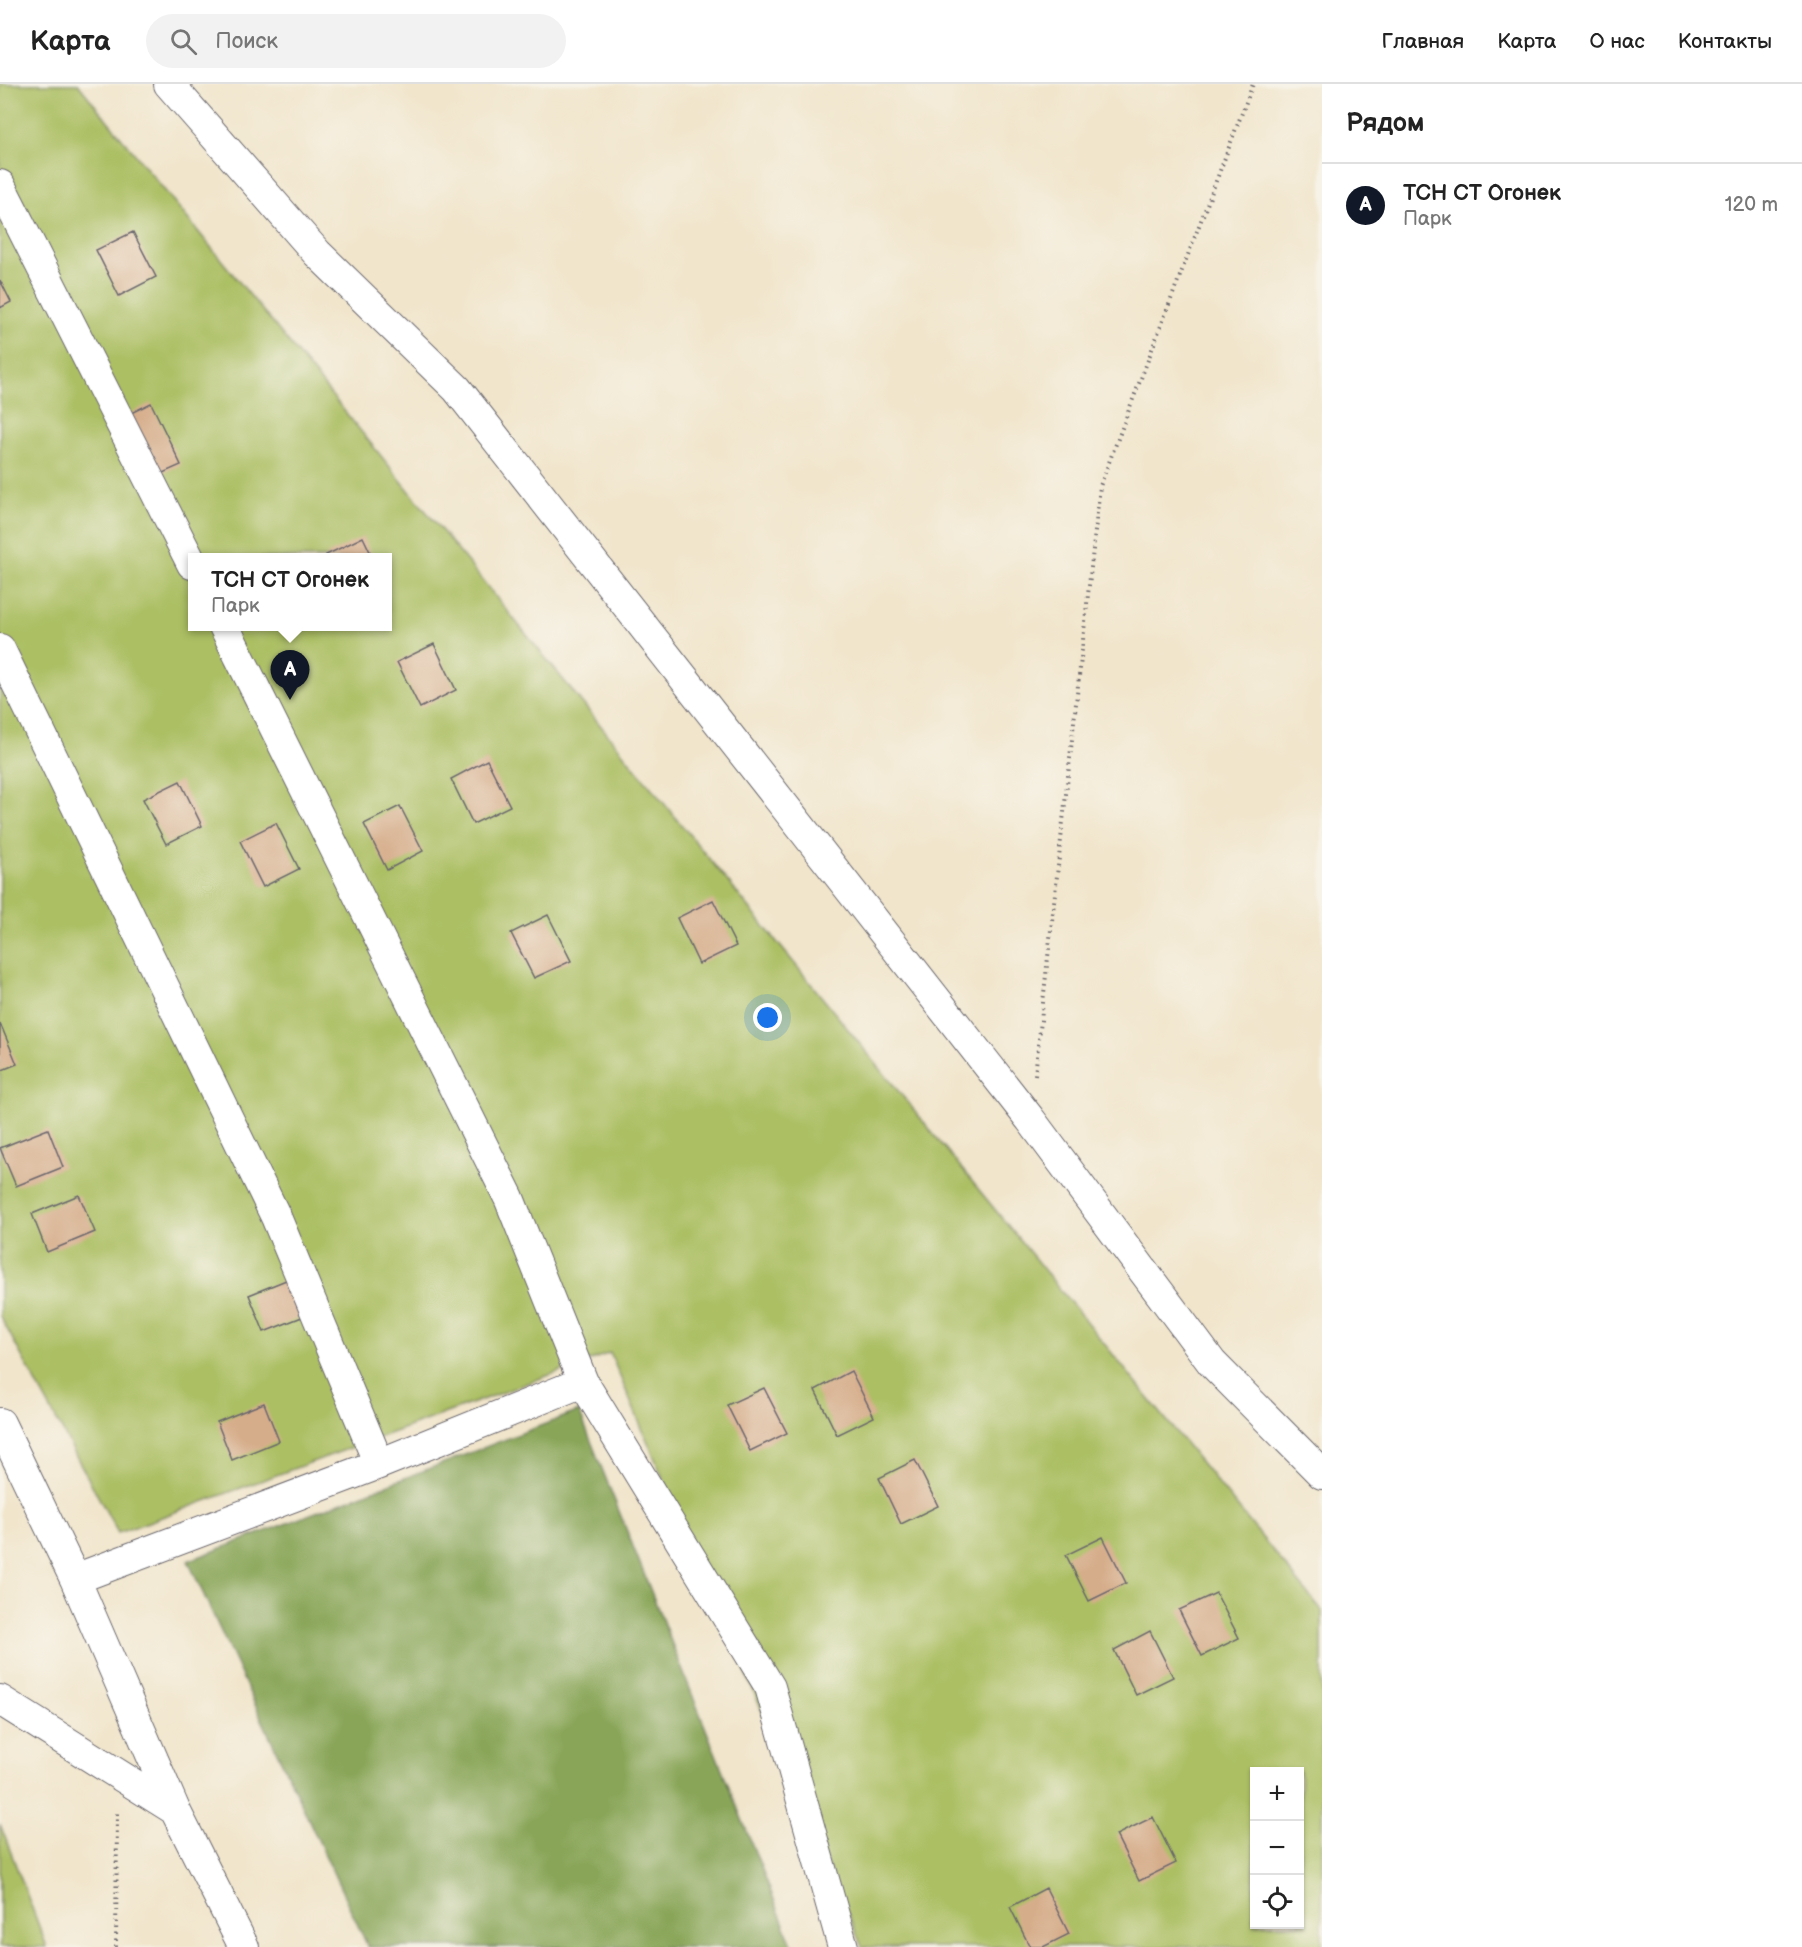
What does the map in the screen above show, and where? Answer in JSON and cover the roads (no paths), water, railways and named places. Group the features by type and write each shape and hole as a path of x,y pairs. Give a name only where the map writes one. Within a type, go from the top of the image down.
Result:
{"street":[{"path":"169,84 317,253 457,388 1030,1119 1212,1363 1322,1474"},
{"path":"0,185 188,556"},
{"path":"226,631 509,1198 583,1382 770,1687 843,1947"},
{"path":"0,649 276,1217 379,1464"},
{"path":"75,1579 379,1464 583,1382"},
{"path":"0,1423 75,1579 176,1810 244,1947"},
{"path":"0,1700 176,1810"}],"place":[{"name":"ТСН СТ Огонек","path":"290,700"}]}
